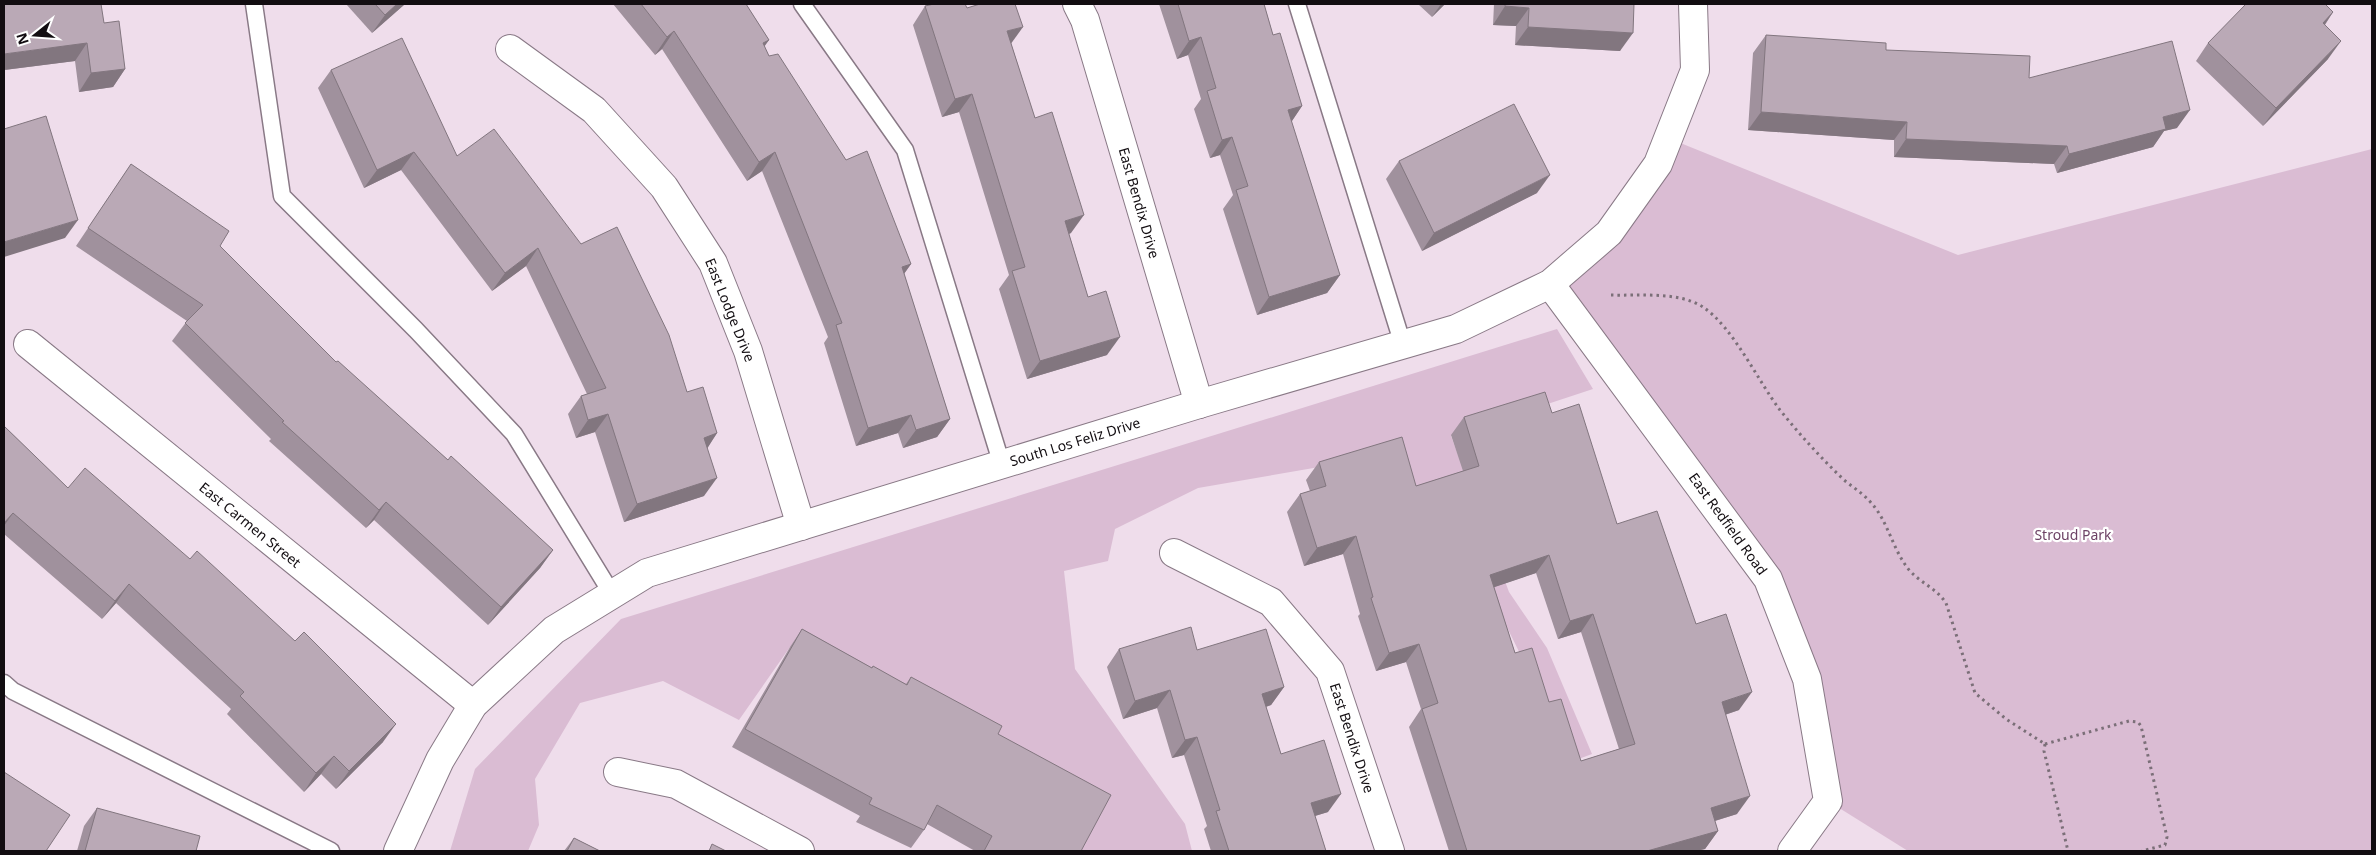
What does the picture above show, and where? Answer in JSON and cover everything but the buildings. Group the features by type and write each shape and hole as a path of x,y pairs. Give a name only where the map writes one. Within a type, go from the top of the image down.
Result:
{"street":[{"name":"East Bendix Drive","path":"1077,4 1085,20 1199,404"},
{"name":"South Los Feliz Drive","path":"398,851 440,760 473,705 554,630 647,573 1199,404 1456,330 1550,284 1609,233 1658,164 1695,70 1693,4"},
{"name":"East Lodge Drive","path":"510,49 594,110 664,187 713,263 748,351 801,526"},
{"name":"East Redfield Road","path":"1550,284 1768,579 1806,678 1828,801 1792,851"},
{"name":"East Carmen Street","path":"28,344 473,705"},
{"name":"East Bendix Drive","path":"1174,553 1271,602 1330,671 1390,851"},
{"path":"618,772 676,784 800,851"}],"lane":[{"path":"254,4 282,196 416,330 514,434 612,594"},
{"path":"802,4 905,150 1002,465"},
{"path":"1297,4 1403,345"},
{"path":"4,683 13,691 331,851"}],"path":[{"path":"1610,295 1684,299 1706,309 1719,322 1779,409 1806,442 1872,504 1886,522 1895,546 1909,569 1925,585 1941,595 1946,603 1975,693 2006,719 2045,744 2129,721 2138,722 2141,726 2167,837 2165,845 2142,851"},
{"path":"2045,744 2044,751 2068,851"}],"green space":[{"name":"Stroud Park","path":"1668,138 1958,255 2372,149 2372,851 1908,851 1828,801 1768,579 1550,284"},
{"path":"1557,329 1593,389 1451,436 1509,592 1547,648 1592,754 1573,761 1494,601 1389,455 1198,488 1115,529 1108,561 1064,571 1075,669 1185,824 1192,851 1078,851 790,647 739,720 663,681 580,703 535,779 539,825 528,851 450,851 475,769 621,619"}]}
